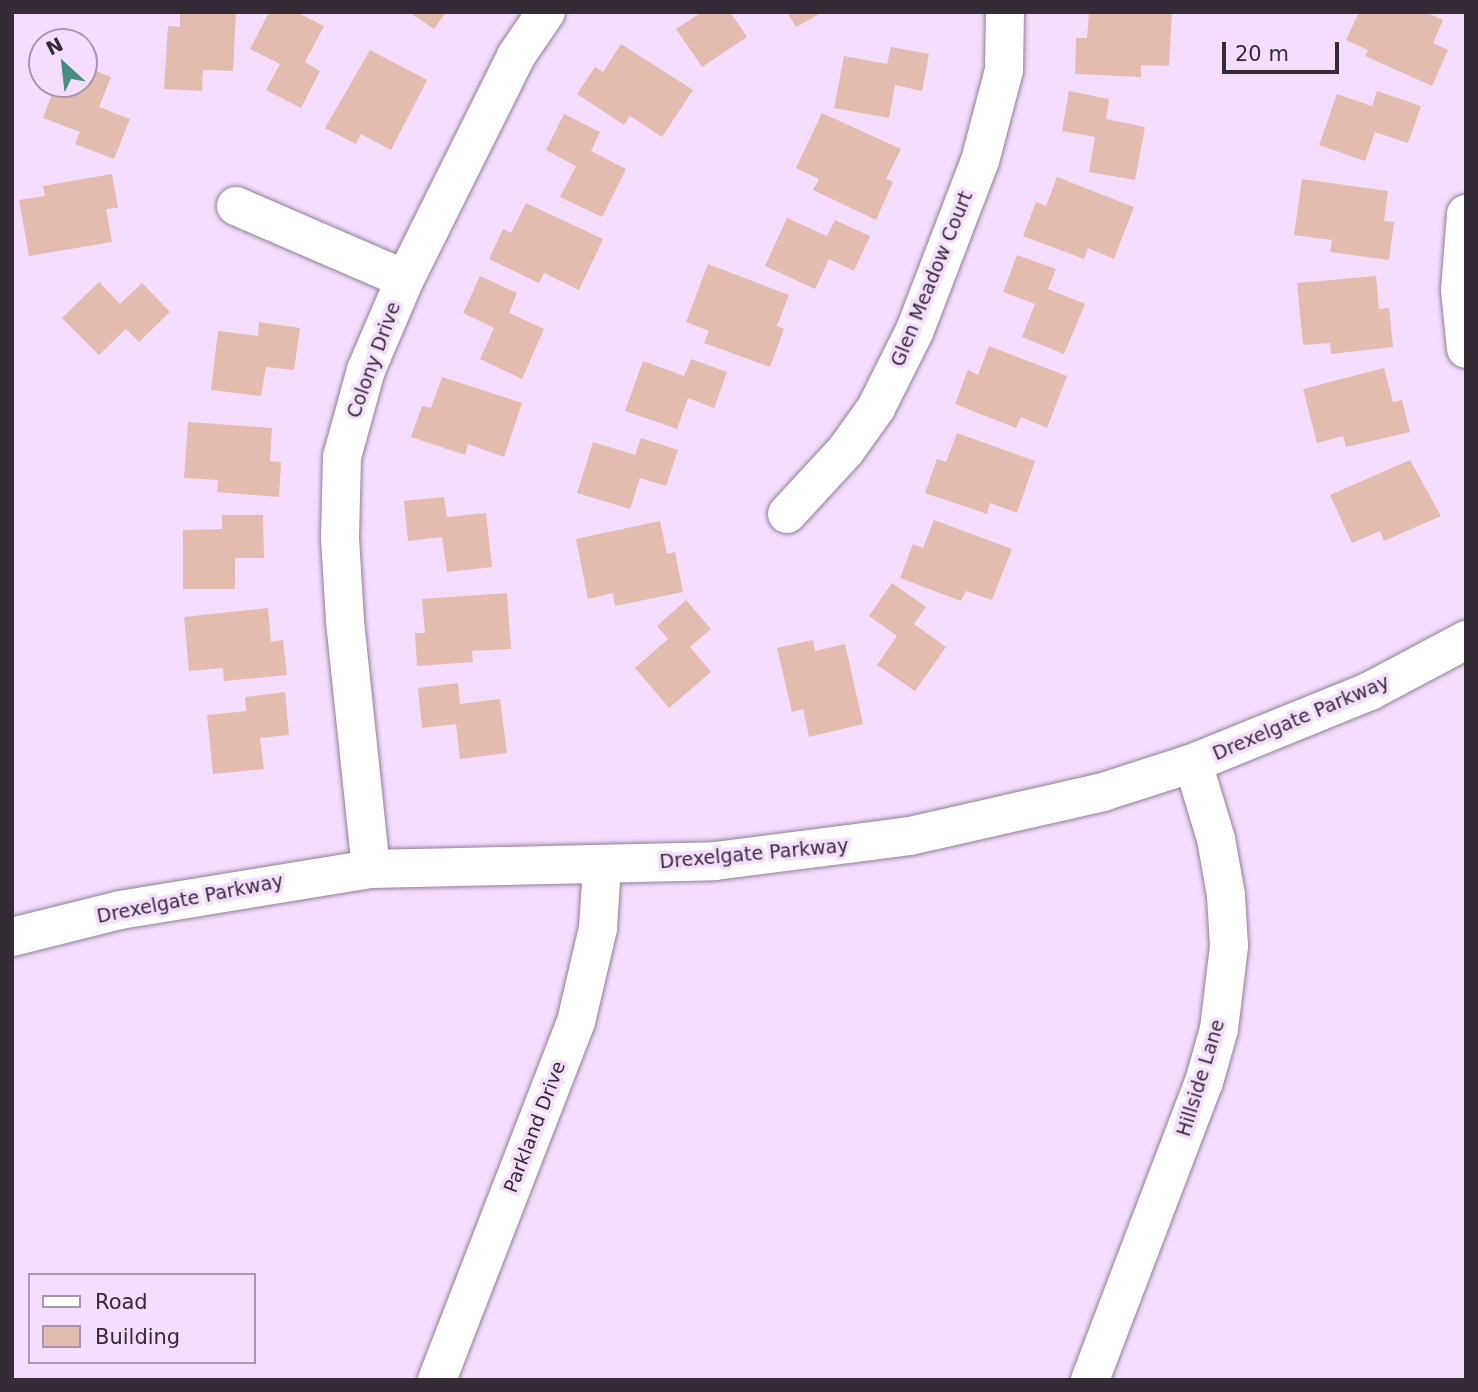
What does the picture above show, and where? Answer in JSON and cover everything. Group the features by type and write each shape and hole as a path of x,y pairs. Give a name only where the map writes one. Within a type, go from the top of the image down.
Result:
{"street":[{"name":"Colony Drive","path":"371,869 345,620 340,487 342,457 366,370 405,279 516,56 546,12"},
{"name":"Glen Meadow Court","path":"787,514 846,450 876,408 915,330 980,161 1004,70 1005,12"},
{"path":"236,206 405,279"},
{"path":"1466,214 1460,290 1466,349"},
{"name":"Drexelgate Parkway","path":"12,937 145,905 371,869 601,866 811,852 910,836 1103,792 1193,764 1370,691 1466,640"},
{"name":"Hillside Lane","path":"1090,1380 1204,1082 1219,1029 1229,946 1226,895 1216,839 1193,764"},
{"name":"Parkland Drive","path":"438,1380 576,1021 598,928 601,866"}],"building":[{"path":"180,12 236,12 233,71 203,70 202,91 164,89 168,26 180,27"},
{"path":"269,12 296,12 324,26 305,62 320,71 301,108 266,90 280,64 250,49"},
{"path":"409,12 446,12 434,29"},
{"path":"702,12 730,12 747,37 702,67 676,29"},
{"path":"787,12 823,12 796,27"},
{"path":"1089,12 1172,12 1169,66 1141,65 1141,77 1075,74 1076,38 1087,38"},
{"path":"1359,12 1425,12 1443,20 1433,43 1448,50 1432,86 1365,56 1368,50 1346,40"},
{"path":"621,44 693,90 662,137 630,116 624,125 577,94 595,67 603,72"},
{"path":"891,47 929,54 922,91 895,85 889,118 834,108 844,56 887,64"},
{"path":"370,50 427,80 391,150 361,134 356,144 325,128"},
{"path":"98,72 111,77 99,107 130,119 114,159 75,144 80,132 43,118 51,98 98,98"},
{"path":"1069,91 1109,99 1106,119 1145,127 1135,180 1089,172 1095,137 1062,131"},
{"path":"1377,91 1421,106 1408,143 1375,132 1365,161 1319,145 1337,94 1372,106"},
{"path":"822,113 901,149 886,179 893,182 876,220 813,190 819,179 796,168"},
{"path":"564,114 600,132 591,151 626,169 602,217 560,197 576,166 546,150"},
{"path":"112,174 118,208 106,209 112,242 29,256 19,200 45,196 43,186"},
{"path":"1057,177 1134,207 1114,259 1088,248 1084,259 1023,236 1036,202 1046,206"},
{"path":"1302,179 1388,191 1384,221 1394,222 1389,260 1330,252 1332,240 1294,235"},
{"path":"526,203 603,239 579,290 544,273 539,283 489,259 503,229 511,233"},
{"path":"787,218 827,236 835,220 870,236 854,271 829,259 815,289 765,266"},
{"path":"1017,255 1056,269 1048,289 1085,304 1064,354 1022,337 1035,304 1003,292"},
{"path":"708,264 789,295 777,326 784,329 770,367 704,343 709,331 686,322"},
{"path":"480,276 517,293 509,313 544,329 522,379 480,359 494,328 463,313"},
{"path":"1376,276 1379,309 1389,308 1393,347 1331,354 1330,343 1303,345 1297,283"},
{"path":"99,282 120,304 142,283 170,312 139,342 126,329 99,355 62,318"},
{"path":"259,322 300,328 294,370 266,367 261,396 211,390 218,331 258,336"},
{"path":"989,346 1067,376 1047,428 1021,417 1016,428 955,404 968,370 978,375"},
{"path":"691,359 727,372 714,408 688,398 677,429 625,411 643,361 684,376"},
{"path":"1384,368 1393,402 1402,400 1410,432 1346,447 1343,436 1317,443 1303,389"},
{"path":"442,377 522,403 504,457 468,444 465,455 411,437 422,406 431,408"},
{"path":"188,422 272,428 270,461 281,462 279,497 217,492 218,480 184,478"},
{"path":"957,433 1035,461 1017,513 990,503 987,514 925,493 937,459 946,462"},
{"path":"641,438 678,450 666,486 640,478 630,509 577,493 593,442 635,455"},
{"path":"1410,460 1441,516 1384,541 1380,531 1352,543 1330,495"},
{"path":"444,497 447,517 486,513 492,567 447,572 442,537 408,541 404,501"},
{"path":"222,515 263,515 264,558 235,558 235,589 183,589 183,530 222,529"},
{"path":"934,520 1012,549 992,600 966,591 961,601 900,578 913,544 923,548"},
{"path":"660,521 667,554 675,552 683,592 615,606 613,593 588,599 576,539"},
{"path":"892,583 926,607 914,624 946,647 915,691 877,665 897,636 869,616"},
{"path":"507,593 511,649 472,651 473,662 417,666 415,633 425,633 422,599"},
{"path":"686,600 711,629 690,647 711,672 669,708 635,668 668,639 657,626"},
{"path":"268,608 271,642 283,640 287,675 224,681 223,668 189,671 184,617"},
{"path":"813,640 815,651 845,644 863,724 809,737 803,709 792,712 777,648"},
{"path":"458,683 460,704 500,699 507,753 460,759 456,724 422,728 418,688"},
{"path":"285,692 289,735 260,738 264,769 213,774 207,715 246,711 245,697"}]}
